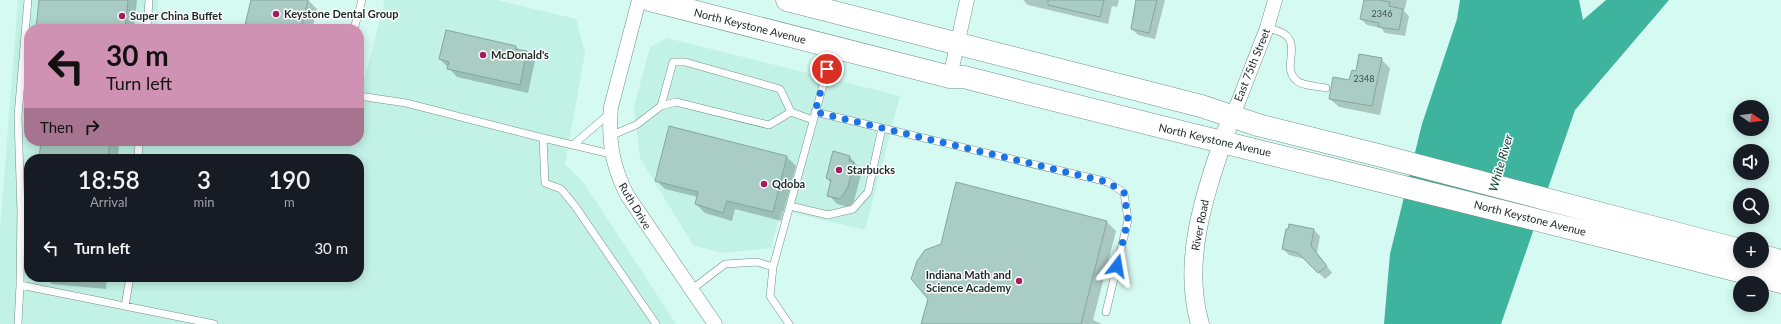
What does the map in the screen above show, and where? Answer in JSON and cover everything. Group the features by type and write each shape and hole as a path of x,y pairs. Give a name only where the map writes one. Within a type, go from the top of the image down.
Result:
{"main road":[{"name":"North Keystone Avenue","path":"650,0 950,77 964,76 1227,130 1382,156 1733,248"},
{"name":"North Keystone Avenue","path":"787,0 1201,106 1227,130 1375,180 1770,266"}],"street":[{"name":"Ruth Drive","path":"639,0 619,74 611,113 611,154 618,176 627,195 715,324"},
{"path":"950,77 967,0"},
{"name":"East 75th Street","path":"1227,130 1268,28 1275,0"},
{"name":"River Road","path":"1200,324 1194,292 1193,269 1195,242 1201,214 1227,130"}],"lane":[{"path":"26,24 28,0"},
{"path":"147,24 149,0"},
{"path":"355,24 362,0"},
{"path":"1268,28 1284,32 1289,38 1291,44 1292,72 1295,80 1300,83 1326,88"},
{"path":"18,324 20,285 20,213 18,116 24,46"},
{"path":"789,324 770,296 773,267 833,47"},
{"path":"662,106 673,62 685,62 780,89 791,112 813,120"},
{"path":"364,97 406,104 611,154"},
{"path":"610,136 636,125 662,106 676,102 769,125 791,112"},
{"path":"815,112 1108,182 1124,193 1128,220 1106,312"},
{"path":"573,145 611,113"},
{"path":"790,206 828,215 853,209 868,192 882,128"},
{"path":"543,138 545,183 560,188 575,206 656,324"},
{"path":"691,290 725,264 757,262 773,267"},
{"path":"125,306 129,282"},
{"path":"20,285 214,324"}],"shaded area":[{"path":"18,0 158,0 157,24 24,24 24,146 364,146 364,80 385,0 497,0 576,19 585,53 565,164 584,183 676,324 0,324 0,231"},
{"path":"667,38 900,96 865,230 781,210 771,248 722,253 693,245 640,158 634,107 650,47"}],"water":[{"name":"White River","path":"1460,0 1579,0 1583,20 1606,0 1669,0 1575,110 1501,324 1384,324 1390,254 1422,124 1457,19"}],"building":[{"path":"39,0 128,0 126,24 37,24"},
{"name":"Keystone Dental Group","path":"251,0 308,0 302,24 245,24"},
{"path":"1048,0 1104,0 1100,17 1048,5"},
{"path":"1136,0 1157,0 1149,33 1131,29"},
{"path":"1364,0 1390,2 1389,6 1403,9 1399,30 1378,27 1379,23 1360,19"},
{"name":"McDonald's","path":"446,30 516,46 515,49 527,51 520,85 447,69 449,62 439,59"},
{"path":"1359,54 1382,58 1372,106 1329,99 1333,77 1349,80 1352,70 1356,71"},
{"path":"669,126 787,156 773,212 727,201 723,213 695,204 698,192 655,181"},
{"path":"40,146 109,146 109,154 40,154"},
{"path":"833,151 850,156 849,161 854,162 848,187 840,199 827,196 831,180 826,178"},
{"path":"956,182 1107,221 1081,324 921,324 928,299 911,279 917,261 925,250 941,244"},
{"path":"1289,224 1314,229 1311,246 1327,266 1318,273 1298,253 1282,249 1286,229 1288,229"}],"place":[{"name":"Keystone Dental Group","path":"276,14"},
{"name":"Super China Buffet","path":"122,16"},
{"name":"McDonald's","path":"483,55"},
{"name":"Starbucks","path":"839,170"},
{"name":"Qdoba","path":"764,184"},
{"name":"Indiana Math and Science Academy","path":"1019,281"}],"route":[{"path":"827,69 815,112 1108,182 1124,193 1128,220 1117,266"}]}
